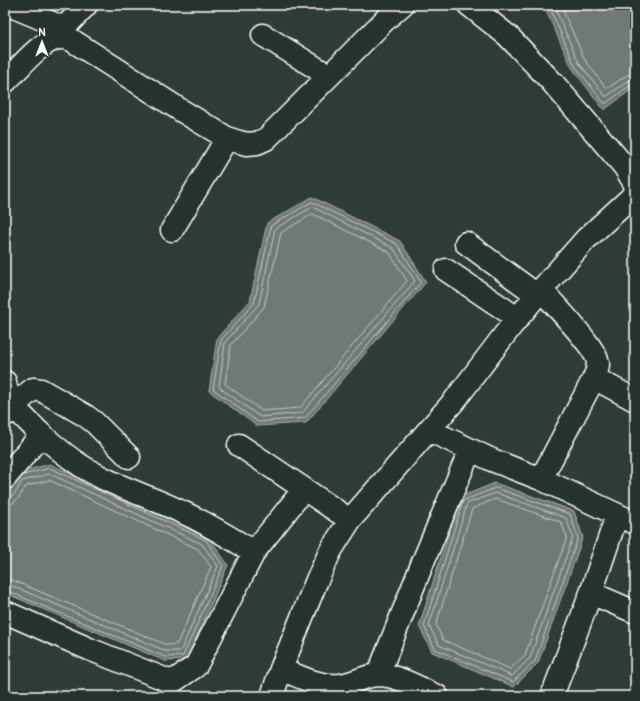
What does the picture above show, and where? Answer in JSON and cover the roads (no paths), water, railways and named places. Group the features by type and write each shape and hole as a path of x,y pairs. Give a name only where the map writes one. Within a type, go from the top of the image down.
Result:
{"street":[{"path":"9,5 62,33 182,112 227,138 248,144 266,139 402,5"},
{"path":"5,82 40,48 62,33 86,5"},
{"path":"469,5 508,36 553,83 624,166 635,184"},
{"path":"263,35 329,76"},
{"path":"172,230 227,138"},
{"path":"272,696 281,669 317,580 331,550 350,520 455,400 539,292 586,239 635,194"},
{"path":"466,243 539,292 590,347 598,362 598,369 594,378 541,479"},
{"path":"446,270 518,318"},
{"path":"594,378 635,400"},
{"path":"129,458 91,420 41,390 33,389 8,401 41,435 79,464 100,477 119,487 182,512 209,525 254,552"},
{"path":"430,430 492,460 541,479 626,519 592,592 552,696"},
{"path":"5,478 41,435"},
{"path":"239,445 350,520"},
{"path":"378,675 470,450"},
{"path":"5,612 89,649 172,682 196,666 254,552 304,489"},
{"path":"592,592 635,612"},
{"path":"281,669 311,681 330,685 341,685 369,676 378,675 399,679 437,696"}],"water":[{"path":"550,5 635,5 635,87 604,110 572,68 547,13"},
{"path":"312,197 400,241 426,282 306,423 257,426 209,391 217,338 250,301 267,223"},
{"path":"50,464 209,537 228,565 187,660 165,661 5,593 5,493 16,473"},
{"path":"495,483 574,511 583,537 538,663 514,687 432,652 419,626 460,497"}]}
